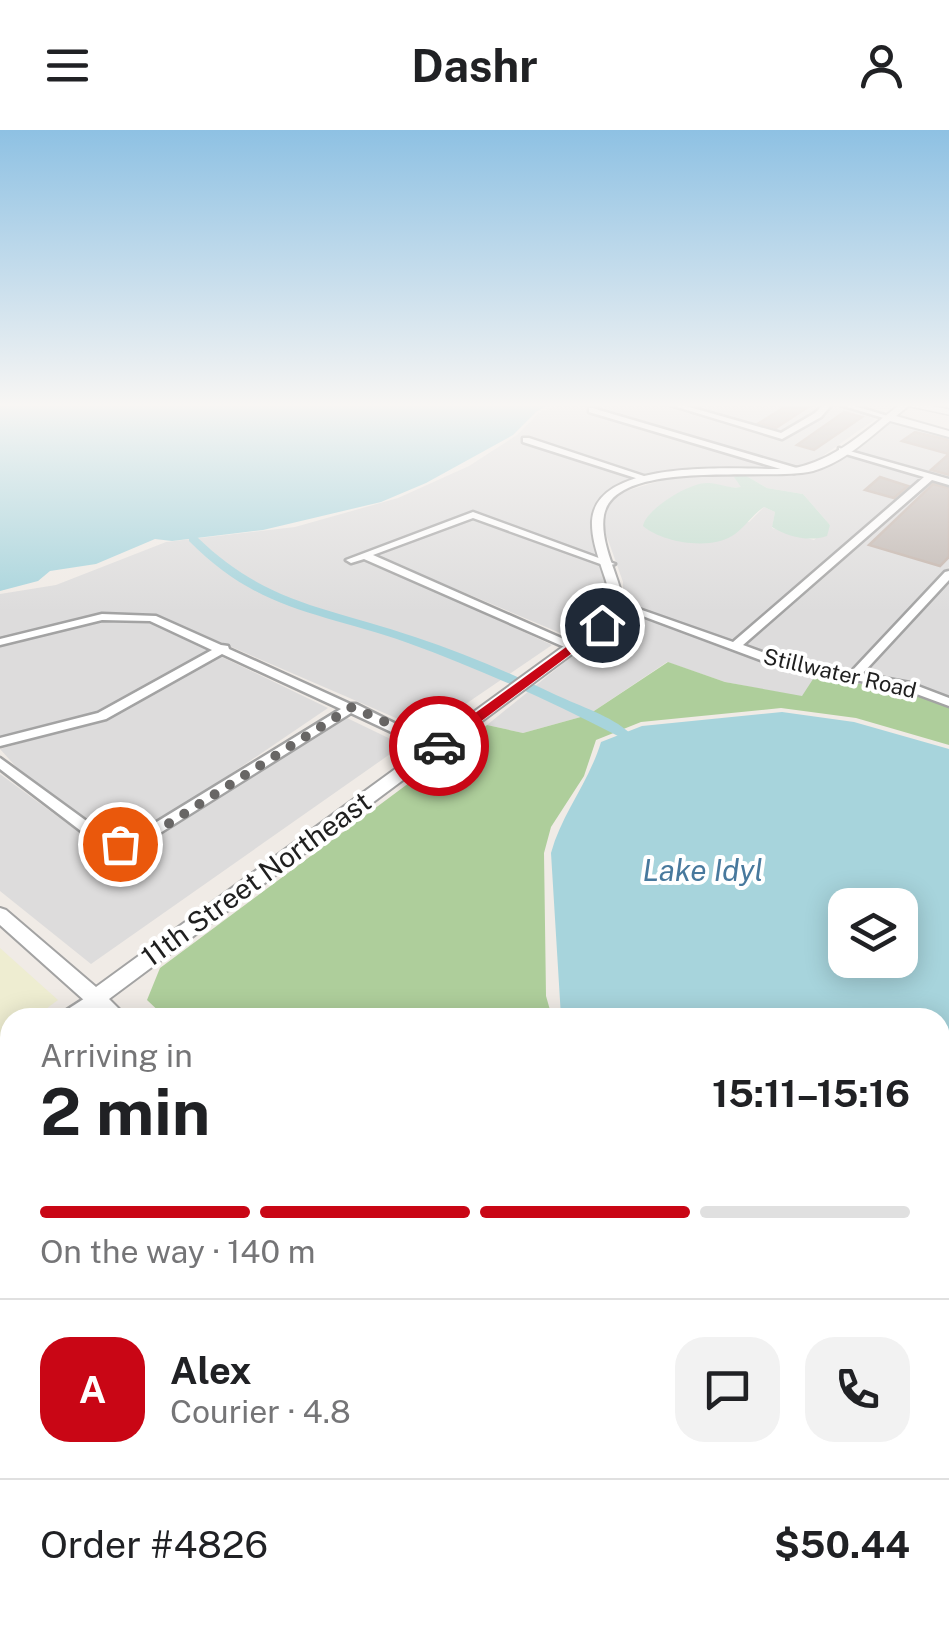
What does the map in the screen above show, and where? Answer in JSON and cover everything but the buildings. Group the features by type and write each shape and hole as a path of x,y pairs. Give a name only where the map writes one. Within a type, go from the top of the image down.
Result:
{"street":[{"path":"626,473 648,480"},
{"path":"618,605 597,523 600,508 615,492 648,480 765,473"},
{"path":"920,473 949,482"},
{"path":"734,646 930,476"},
{"path":"350,560 474,515 610,564"},
{"path":"366,556 573,647"},
{"path":"855,675 949,574"},
{"name":"Stillwater Road","path":"618,605 778,662 855,675 949,702"},
{"name":"11th Street Northeast","path":"82,1008 573,647 602,625 618,605"},
{"path":"0,642 90,619 130,614 167,622 437,748"},
{"path":"0,742 102,716 224,648"},
{"path":"0,762 103,840 120,844 146,838 352,707"},
{"path":"0,914 107,1008"}],"shaded area":[{"path":"454,473 620,473 639,479 611,491 595,507 592,524 601,557 476,512 344,559 347,564 365,559 552,645 426,731 155,614 101,614 0,639 0,594 56,585 166,542 295,527 398,498"},
{"path":"636,473 717,473 649,477"},
{"path":"910,473 923,477 726,648 736,652 933,480 949,484 949,567 847,676 859,680 949,582 949,706 912,693 816,676 803,697 725,682 667,662 588,715 523,733 487,725 603,631 623,607 623,582 602,523 605,508 619,493 673,477 739,474 741,487 688,489 673,499 749,522 764,507 775,512 772,528 814,540 830,525 803,494 767,488 743,474"},
{"path":"928,473 949,473 949,479"},
{"path":"473,518 604,566 612,605 593,627 565,635 375,555"},
{"path":"127,618 162,625 215,649 100,712 0,738 0,645 89,622"},
{"path":"220,656 328,708 142,834 131,838 110,835 18,769 0,749 106,719"},
{"path":"347,718 403,745 91,964 0,891 0,774 95,844 106,849 133,849"}],"green space":[{"path":"743,474 767,488 803,494 830,525 827,536 806,538 778,531 772,527 775,512 764,507 735,534 714,542 688,543 663,537 643,526 652,512 680,492 708,483 741,487 734,477"},
{"path":"668,662 725,682 802,696 815,676 912,693 949,706 949,745 856,718 781,708 641,722 596,740 584,776 551,827 544,853 546,996 549,1008 155,1008 147,1000 160,968 487,725 523,733 588,715"},
{"path":"0,948 58,1000 47,1008 0,1008"}],"water":[{"path":"0,473 444,473 381,502 263,530 172,541 155,539 96,564 50,571 38,581 0,591"},
{"name":"Lake Idyl","path":"782,712 854,722 949,749 949,1008 560,1008 551,853 601,742 642,726"}],"waterway":[{"path":"193,539 241,581 267,594 439,650 623,733"}],"way so far":[{"path":"120,844 146,838 352,707 439,746"}],"route":[{"path":"439,746 602,625"}]}
